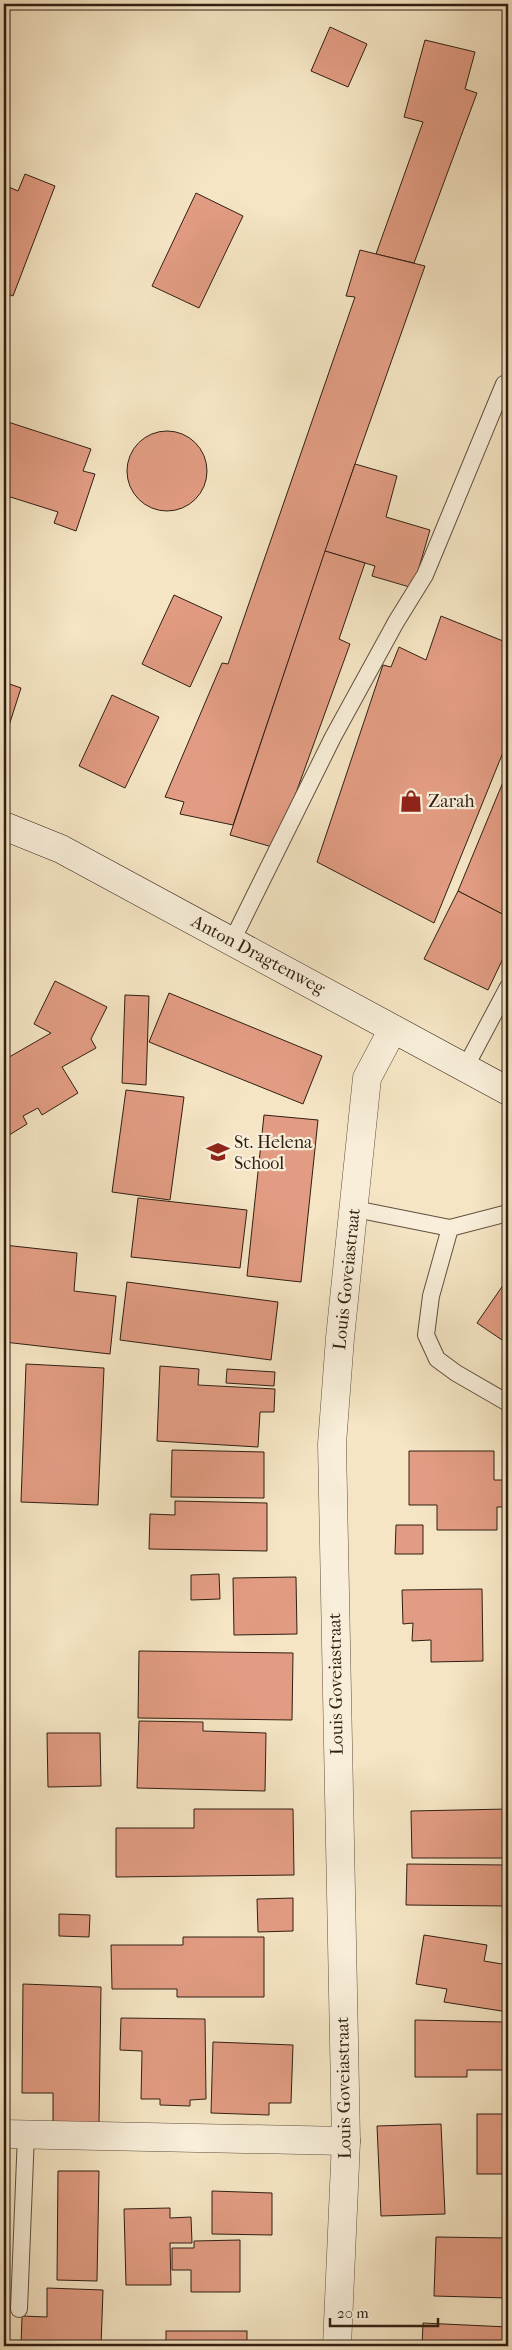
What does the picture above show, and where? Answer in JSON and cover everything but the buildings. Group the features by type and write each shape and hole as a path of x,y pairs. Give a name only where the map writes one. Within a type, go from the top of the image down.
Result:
{"street":[{"name":"Anton Dragtenweg","path":"4,826 62,849 508,1091"},
{"name":"Louis Goveiastraat","path":"337,2346 346,2141 332,1444 340,1338 355,1209 367,1078 393,1029"},
{"path":"15,2134 346,2141"}],"lane":[{"path":"232,941 333,737 396,622 425,576 504,384"},
{"path":"465,1068 508,987"},
{"path":"355,1209 450,1228 508,1213"},
{"path":"450,1228 431,1296 426,1335 437,1359 456,1373 508,1403"},
{"path":"15,2134 19,2309"}],"place":[{"name":"Zarah","path":"411,801"},
{"name":"St. Helena School","path":"218,1152"}]}
